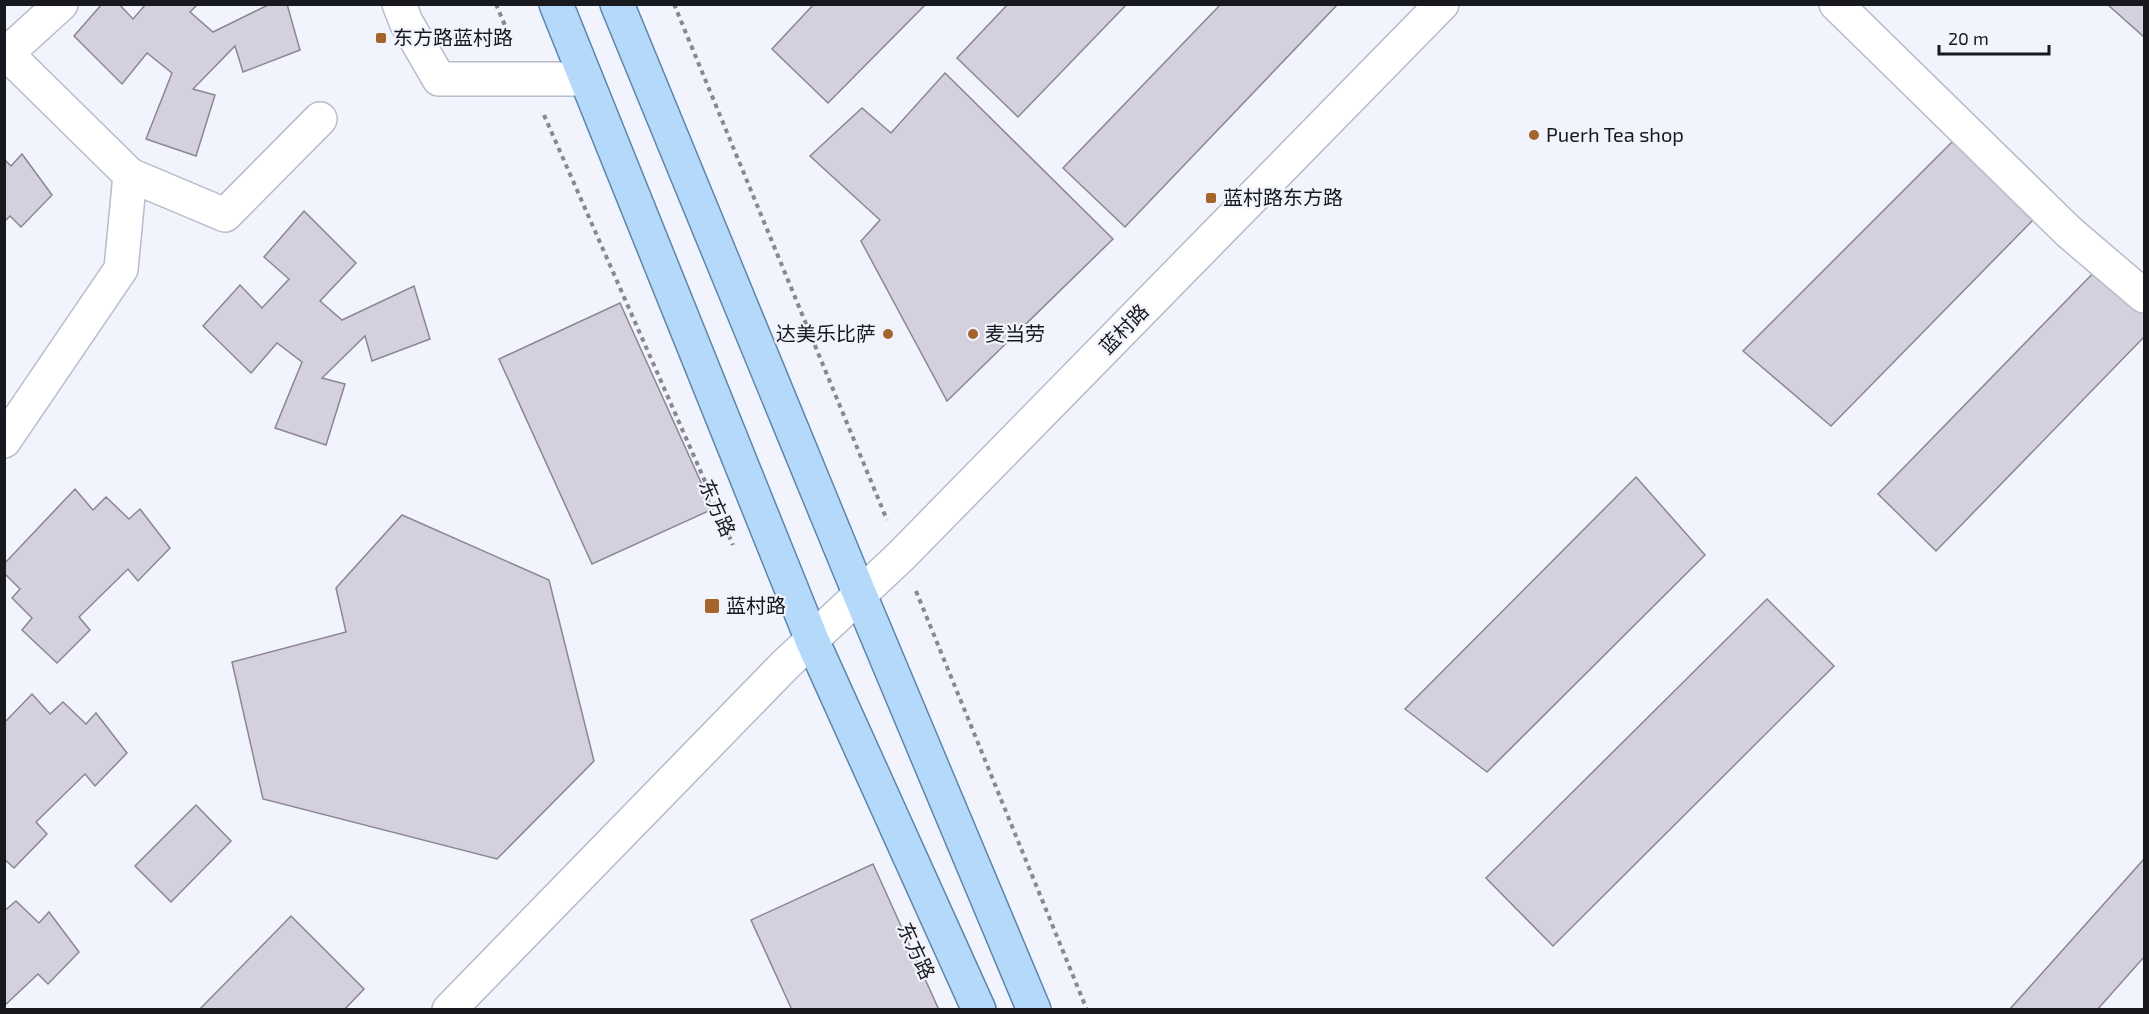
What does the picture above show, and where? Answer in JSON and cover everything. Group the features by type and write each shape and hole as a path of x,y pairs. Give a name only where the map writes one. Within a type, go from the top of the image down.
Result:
{"main road":[{"name":"东方路","path":"556,4 812,640 979,1010"},
{"path":"617,4 860,595 1034,1010"}],"street":[{"path":"61,4 6,55 130,176 225,215 320,119"},
{"path":"399,4 406,22 440,80 585,79"},
{"name":"蓝村路","path":"449,1010 812,640 902,556 1442,4"},
{"path":"1836,4 2069,232 2145,296"},
{"path":"4,441 122,269 130,176"}],"path":[{"name":"东方路","path":"496,4 733,546"},
{"path":"674,4 1087,1010"}],"building":[{"path":"102,4 119,4 133,19 146,4 198,4 190,12 213,32 270,4 287,4 300,50 243,72 235,46 193,89 215,95 196,156 146,139 172,73 147,53 122,84 74,36"},
{"path":"814,4 926,4 828,103 772,49"},
{"path":"1008,4 1127,4 1018,117 957,58"},
{"path":"1221,4 1338,4 1125,227 1063,168"},
{"path":"2107,4 2144,4 2144,37"},
{"path":"945,73 1113,239 947,401 861,241 880,220 810,156 862,108 891,133"},
{"path":"1955,139 2034,219 1831,426 1743,351"},
{"path":"22,154 52,195 21,227 10,216 4,222 4,159 11,166"},
{"path":"304,211 356,263 320,301 342,320 414,286 430,339 372,361 365,336 322,378 345,384 326,445 275,428 302,362 277,343 251,373 203,326 240,285 262,308 289,279 264,257"},
{"path":"2102,264 2144,306 2144,337 1936,551 1878,494"},
{"path":"620,303 713,509 592,564 499,359"},
{"path":"1636,477 1705,555 1487,772 1405,709"},
{"path":"75,489 93,510 106,497 129,519 140,509 170,548 138,581 128,569 79,617 90,630 57,663 22,630 32,618 12,598 20,589 4,573 4,564"},
{"path":"402,515 549,580 594,761 497,859 263,799 232,662 346,632 336,588"},
{"path":"1767,599 1834,666 1553,946 1486,878"},
{"path":"32,694 50,714 63,702 86,724 96,713 127,753 95,786 85,774 36,822 47,834 14,868 4,859 4,723"},
{"path":"196,805 231,841 171,902 135,866"},
{"path":"2144,859 2144,957 2097,1010 2009,1010"},
{"path":"873,864 939,1010 792,1010 751,920"},
{"path":"16,901 39,923 49,912 79,952 48,984 38,974 4,1006 4,911"},
{"path":"291,916 364,989 344,1010 199,1010"}],"place":[{"name":"东方路蓝村路","path":"381,38"},
{"name":"Puerh Tea shop","path":"1534,135"},
{"name":"蓝村路东方路","path":"1211,198"},
{"name":"达美乐比萨","path":"888,334"},
{"name":"麦当劳","path":"973,334"},
{"name":"蓝村路","path":"712,606"}]}
